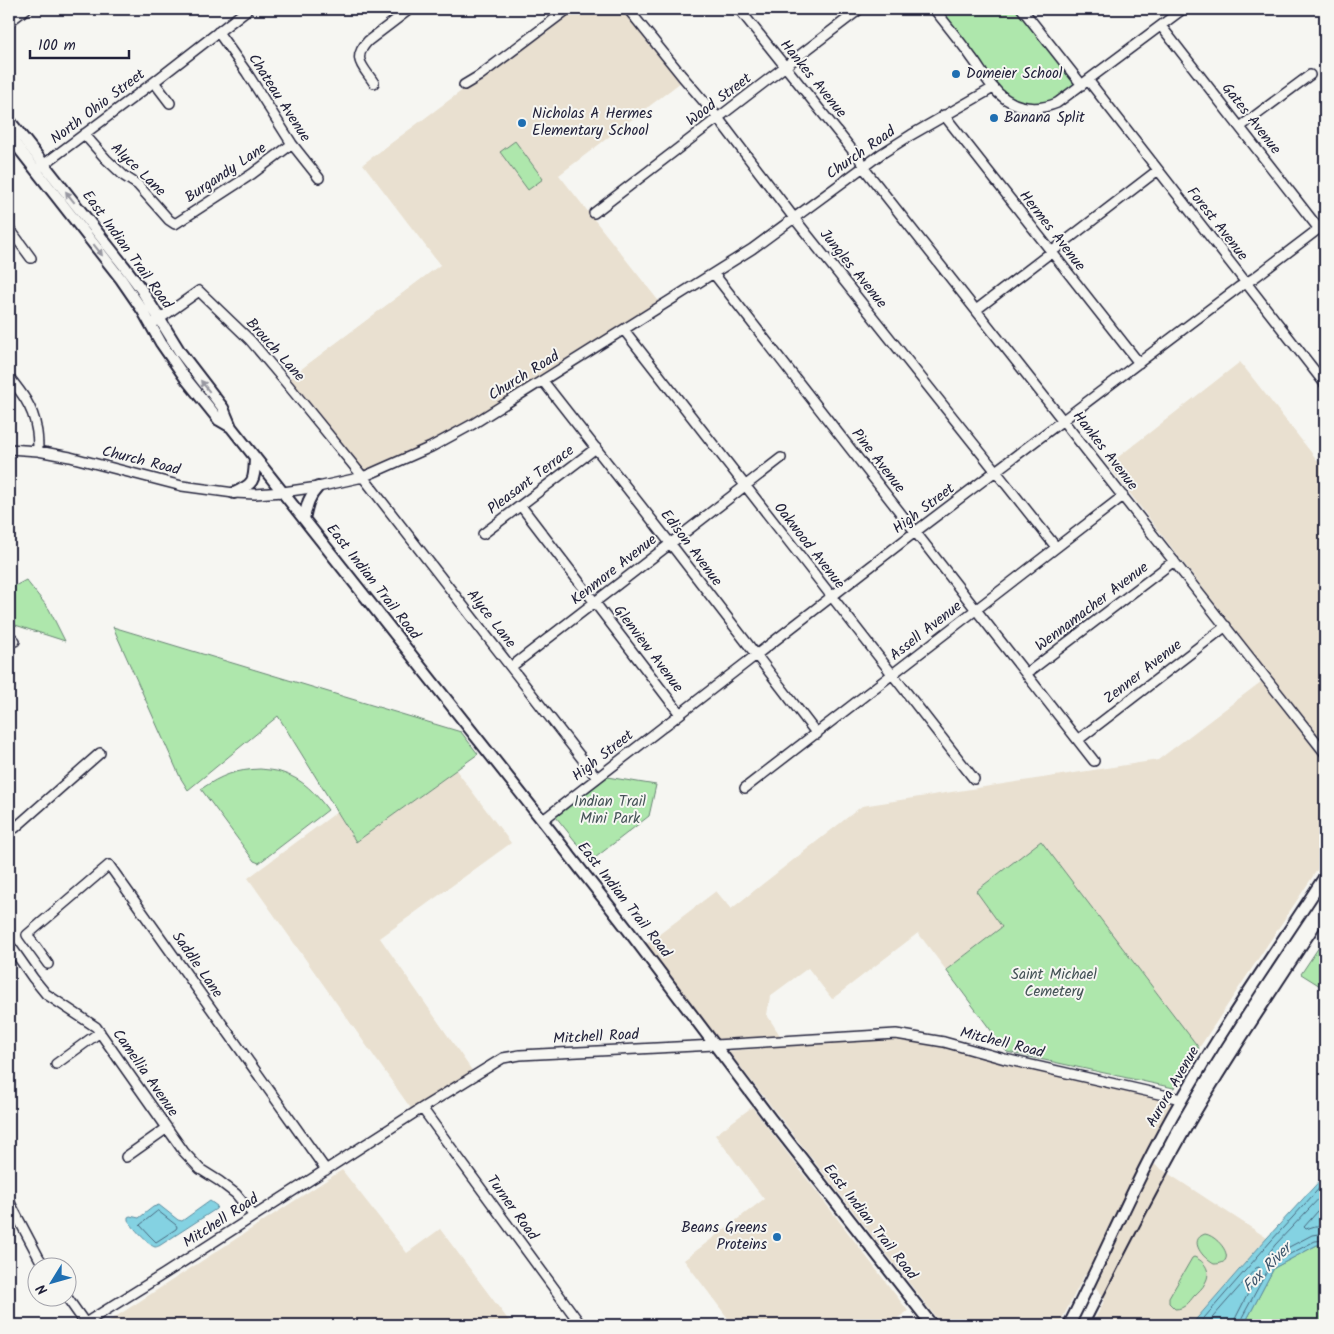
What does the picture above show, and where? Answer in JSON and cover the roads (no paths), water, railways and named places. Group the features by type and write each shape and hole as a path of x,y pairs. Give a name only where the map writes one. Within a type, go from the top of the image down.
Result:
{"main road":[{"name":"East Indian Trail Road","path":"9,120 40,167 124,266 141,290 155,322 223,408 231,427 543,820 932,1325"},
{"name":"East Indian Trail Road","path":"9,136 20,151 40,167"},
{"path":"9,149 20,151"},
{"path":"234,493 246,488 251,483 254,477 255,457"},
{"path":"304,519 308,500 318,486"},
{"name":"Aurora Avenue","path":"1068,1325 1142,1172 1181,1099 1325,876"}],"street":[{"path":"9,22 26,9"},
{"name":"North Ohio Street","path":"40,167 248,9"},
{"path":"374,83 359,61 362,47 410,9"},
{"path":"464,85 480,76 568,9"},
{"name":"Jungles Avenue","path":"628,9 718,118 794,218 1056,548"},
{"name":"Hankes Avenue","path":"739,9 1325,753"},
{"name":"Wood Street","path":"594,213 860,9"},
{"path":"934,9 973,58 993,88 1003,98 1027,108 1042,108 1057,103 1183,9"},
{"name":"Forest Avenue","path":"1022,9 1158,170 1325,384"},
{"name":"Gates Avenue","path":"1161,26 1322,227"},
{"name":"Chateau Avenue","path":"218,32 247,73 292,144 319,178"},
{"path":"1240,127 1310,75"},
{"path":"154,82 170,103"},
{"name":"Church Road","path":"9,448 70,457 182,486 244,494 284,492 363,476 449,438 714,274 911,134 993,88"},
{"name":"Hermes Avenue","path":"944,116 1139,362"},
{"name":"Alyce Lane","path":"84,134 106,159 124,176 138,185 169,220 175,224"},
{"name":"Burgandy Lane","path":"175,224 252,174 292,144"},
{"path":"976,310 1158,170"},
{"name":"High Street","path":"543,820 915,532 1139,362 1322,227"},
{"path":"9,228 31,258"},
{"name":"Pine Avenue","path":"714,274 1094,760"},
{"name":"Brouch Lane","path":"155,322 199,291 250,340 363,476"},
{"name":"Oakwood Avenue","path":"624,330 974,779"},
{"path":"9,378 25,398 31,410 36,426 38,451"},
{"name":"Edison Avenue","path":"543,380 817,734"},
{"name":"Pleasant Terrace","path":"483,534 596,448"},
{"name":"Kenmore Avenue","path":"511,667 781,458"},
{"name":"Alyce Lane","path":"363,476 597,778"},
{"name":"Assell Avenue","path":"745,788 1123,496"},
{"name":"Glenview Avenue","path":"521,506 680,714"},
{"name":"Wennamacher Avenue","path":"1026,674 1174,561"},
{"name":"Zenner Avenue","path":"1078,740 1226,626"},
{"path":"9,831 15,828 100,753"},
{"name":"Saddle Lane","path":"48,964 27,935 109,865 326,1170"},
{"name":"Camellia Avenue","path":"10,949 46,994 96,1027 193,1162 236,1194 254,1216"},
{"path":"56,1064 100,1032"},
{"name":"Mitchell Road","path":"83,1324 503,1058 520,1055 896,1034 944,1042 1005,1059 1181,1099"},
{"name":"Turner Road","path":"422,1108 581,1325"},
{"path":"126,1157 167,1128"},
{"path":"9,1201 38,1256"},
{"path":"72,1306 83,1324"}],"water":[{"name":"Fox River","path":"1325,1175 1325,1249 1324,1245 1317,1245 1274,1268 1244,1325 1191,1325 1267,1238"},
{"path":"210,1201 217,1206 216,1209 156,1247 152,1246 128,1220 130,1216 139,1218 153,1207 159,1205 182,1221"}],"railway":[{"path":"1089,1325 1154,1199 1210,1098 1325,920"}],"place":[{"name":"Domeier School","path":"956,74"},
{"name":"Banana Split","path":"994,118"},
{"name":"Nicholas A Hermes Elementary School","path":"522,123"},
{"name":"Beans Greens Proteins","path":"777,1237"}],"park label":[{"name":"Indian Trail Mini Park","path":"610,810"},
{"name":"Saint Michael Cemetery","path":"1054,984"}]}
